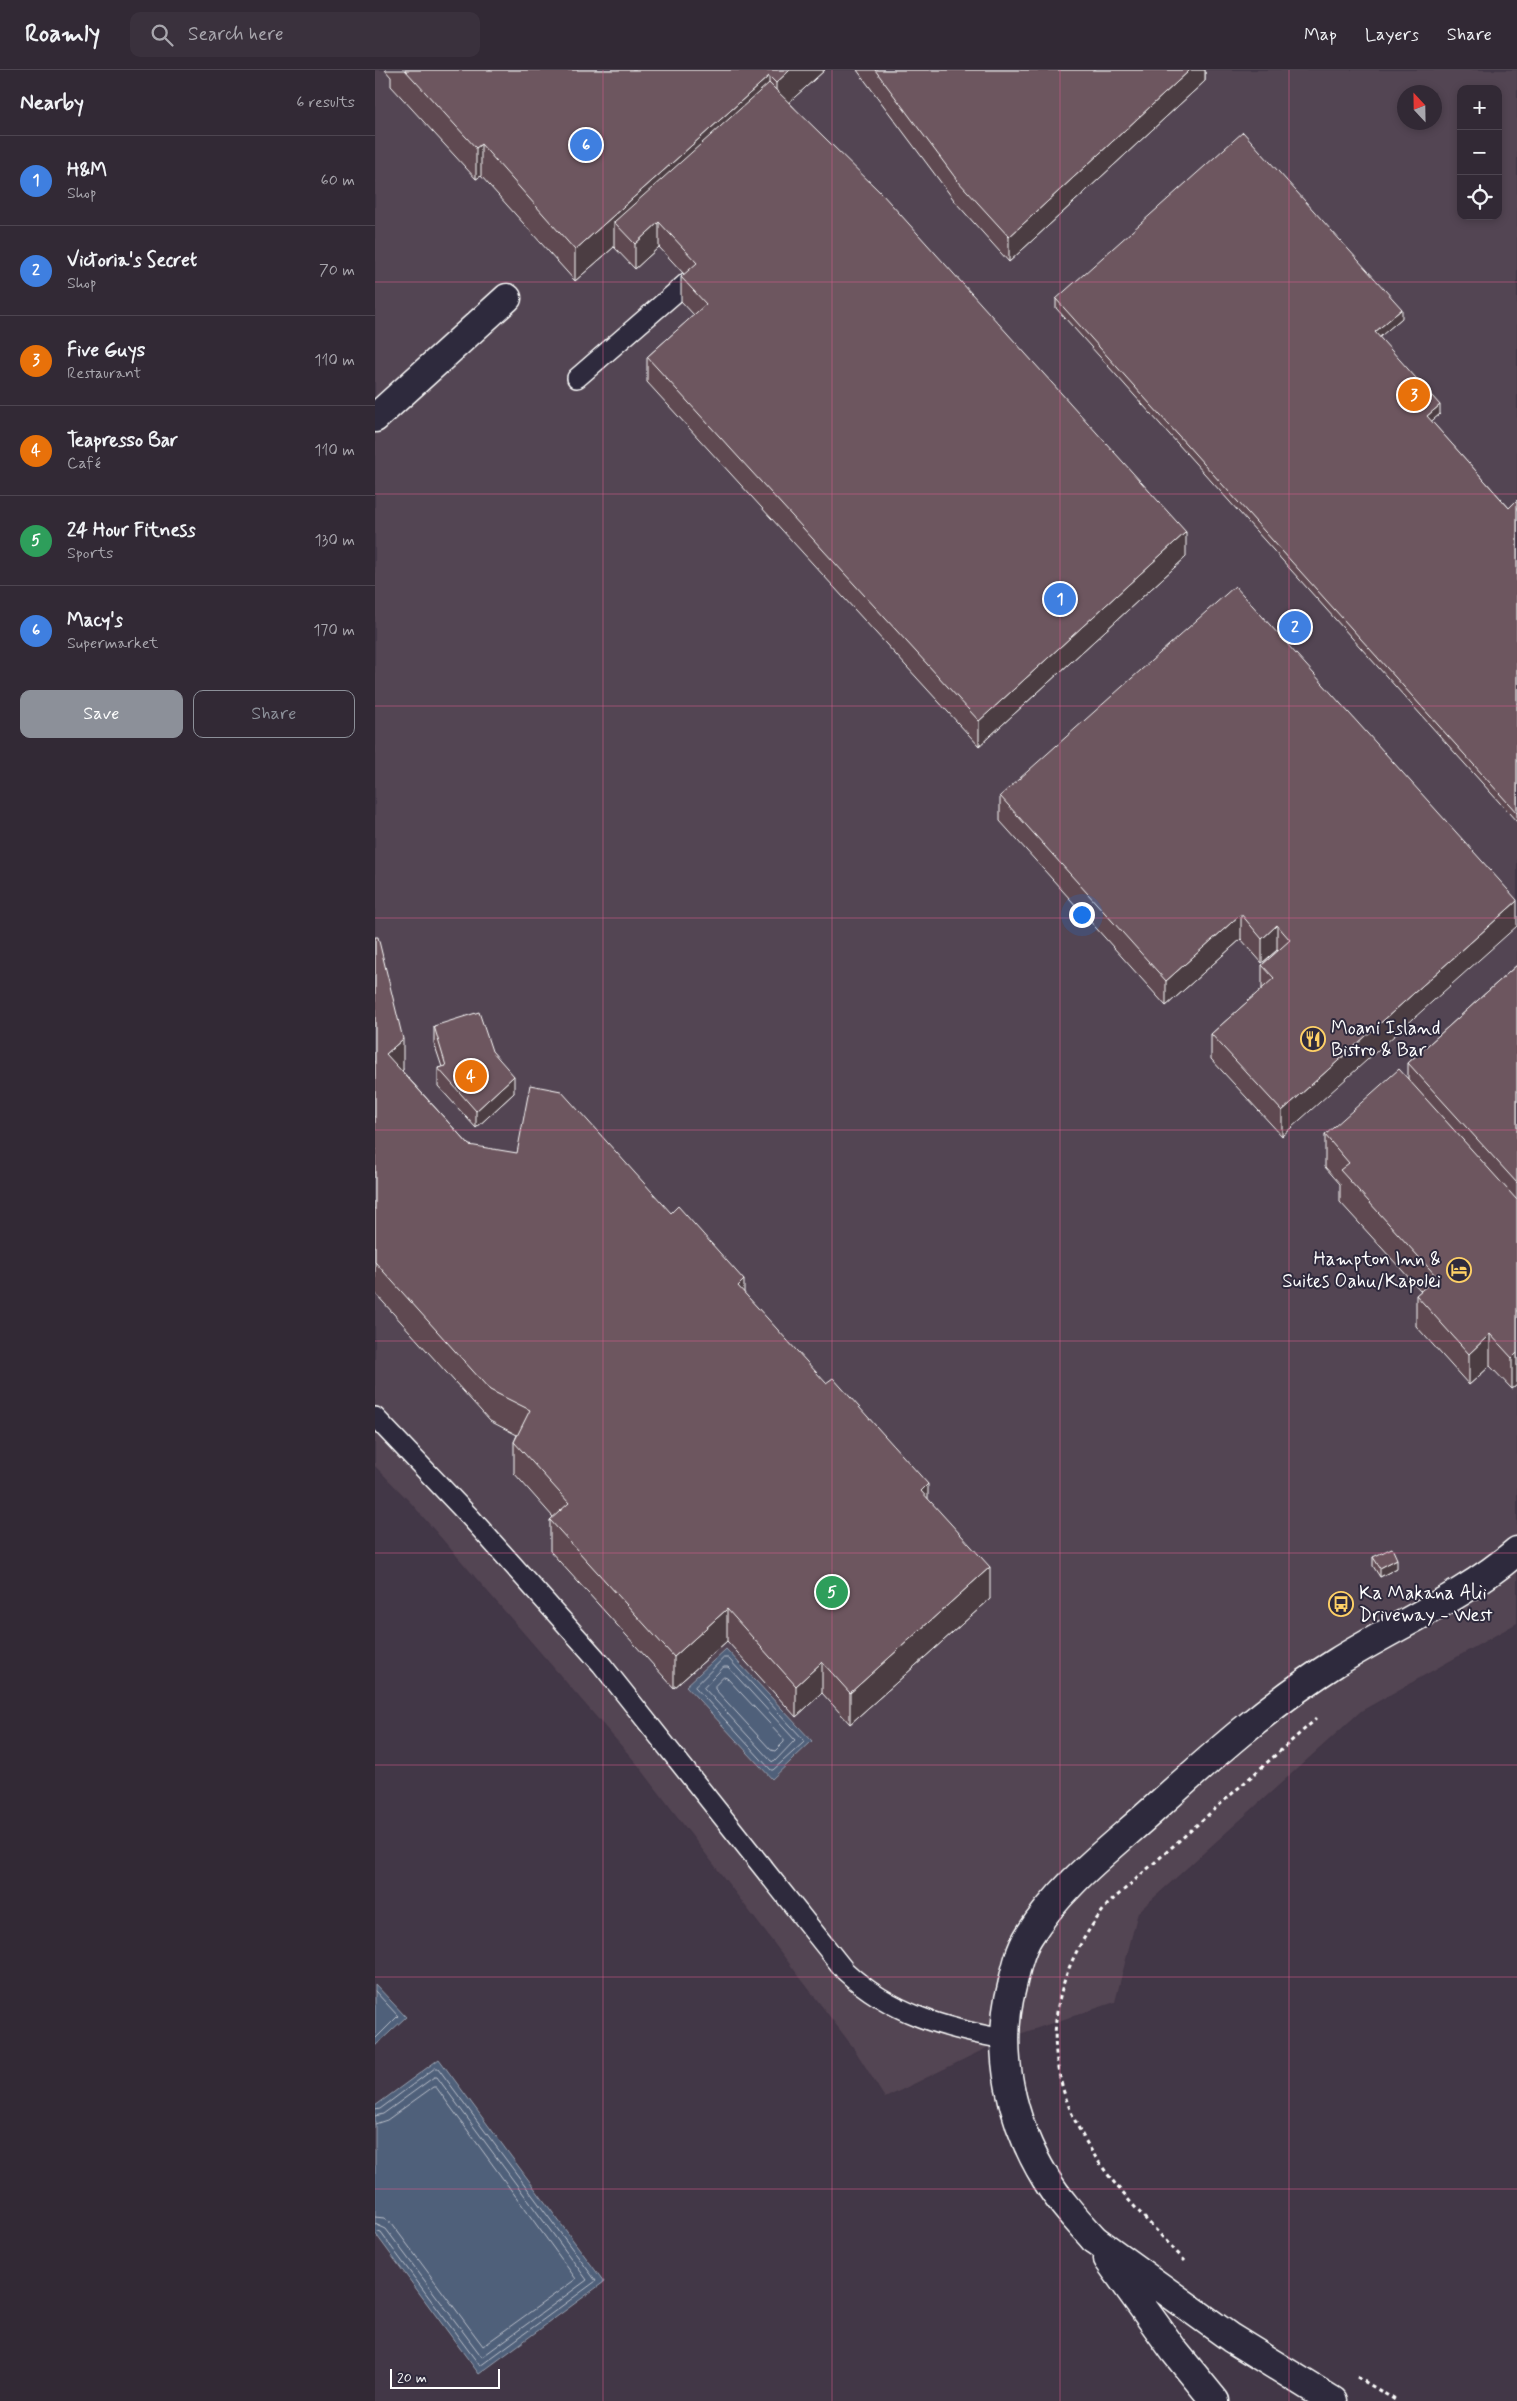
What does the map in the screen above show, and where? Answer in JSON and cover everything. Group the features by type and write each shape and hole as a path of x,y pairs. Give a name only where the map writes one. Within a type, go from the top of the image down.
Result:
{"street":[{"path":"375,418 507,298"},
{"path":"1215,2401 1175,2352 1094,2239 1069,2212 1046,2180 1027,2143 1013,2106 1005,2039 1009,1999 1027,1938 1057,1899 1077,1879 1229,1741 1265,1712 1337,1662 1486,1576 1517,1551"},
{"path":"1094,2239 1231,2338 1333,2401"}],"lane":[{"path":"577,378 690,280"},
{"path":"375,1417 470,1517 602,1665 845,1971 883,2001 910,2013 962,2032 1005,2039"}],"path":[{"path":"1189,2266 1108,2175 1087,2144 1071,2114 1060,2081 1055,2046 1055,2022 1062,1989 1074,1956 1108,1904 1323,1713"},
{"path":"1355,2376 1397,2401"}],"shaded area":[{"path":"375,70 1517,70 1517,1623 1361,1711 1138,1912 1115,2002 1005,2039 885,2098 853,2047 638,1765 411,1503 375,1466"}],"water":[{"path":"726,1649 812,1741 772,1779 686,1686"},
{"path":"375,1984 406,2017 375,2046"},
{"path":"439,2059 604,2282 479,2374 375,2233 375,2106"}],"building":[{"path":"405,70 790,70 776,83 769,76 575,250 481,144 476,148"},
{"path":"875,70 1190,70 1009,237 957,180"},
{"path":"769,83 882,194 1186,532 979,721 647,357 706,304 681,277 697,263 659,222 635,244 614,222"},
{"path":"1243,132 1402,309 1375,332 1440,405 1427,416 1509,508 1517,500 1517,813 1056,299"},
{"path":"1235,586 1517,900 1282,1111 1211,1034 1274,978 1262,965 1290,940 1277,925 1262,939 1241,914 1166,981 1000,796"},
{"path":"375,937 378,937 403,1039 386,1054 469,1145 517,1153 530,1085 561,1091 671,1213 678,1206 744,1280 738,1286 826,1383 833,1378 928,1484 921,1491 990,1567 850,1693 822,1662 796,1686 727,1609 674,1657 550,1520 569,1503 514,1442 530,1410 490,1390 375,1262"},
{"path":"1517,965 1517,1183 1408,1063"},
{"path":"479,1012 492,1051 514,1076 476,1111 438,1068 446,1066 434,1026"},
{"name":"Hampton Inn & Suites Oahu/Kapolei","path":"1399,1069 1517,1200 1517,1353 1512,1358 1490,1334 1469,1354 1416,1295 1437,1277 1340,1170 1349,1163 1325,1135"},
{"path":"1392,1548 1397,1559 1380,1568 1373,1557"}],"place":[{"name":"Macy's","path":"586,145"},
{"name":"Five Guys","path":"1414,395"},
{"name":"H&M","path":"1060,599"},
{"name":"Victoria's Secret","path":"1295,627"},
{"name":"Moani Island Bistro & Bar","path":"1313,1039"},
{"name":"Teapresso Bar","path":"471,1076"},
{"name":"Hampton Inn & Suites Oahu/Kapolei","path":"1459,1270"},
{"name":"24 Hour Fitness","path":"832,1592"},
{"name":"Ka Makana Alii Driveway - West","path":"1341,1604"}]}
